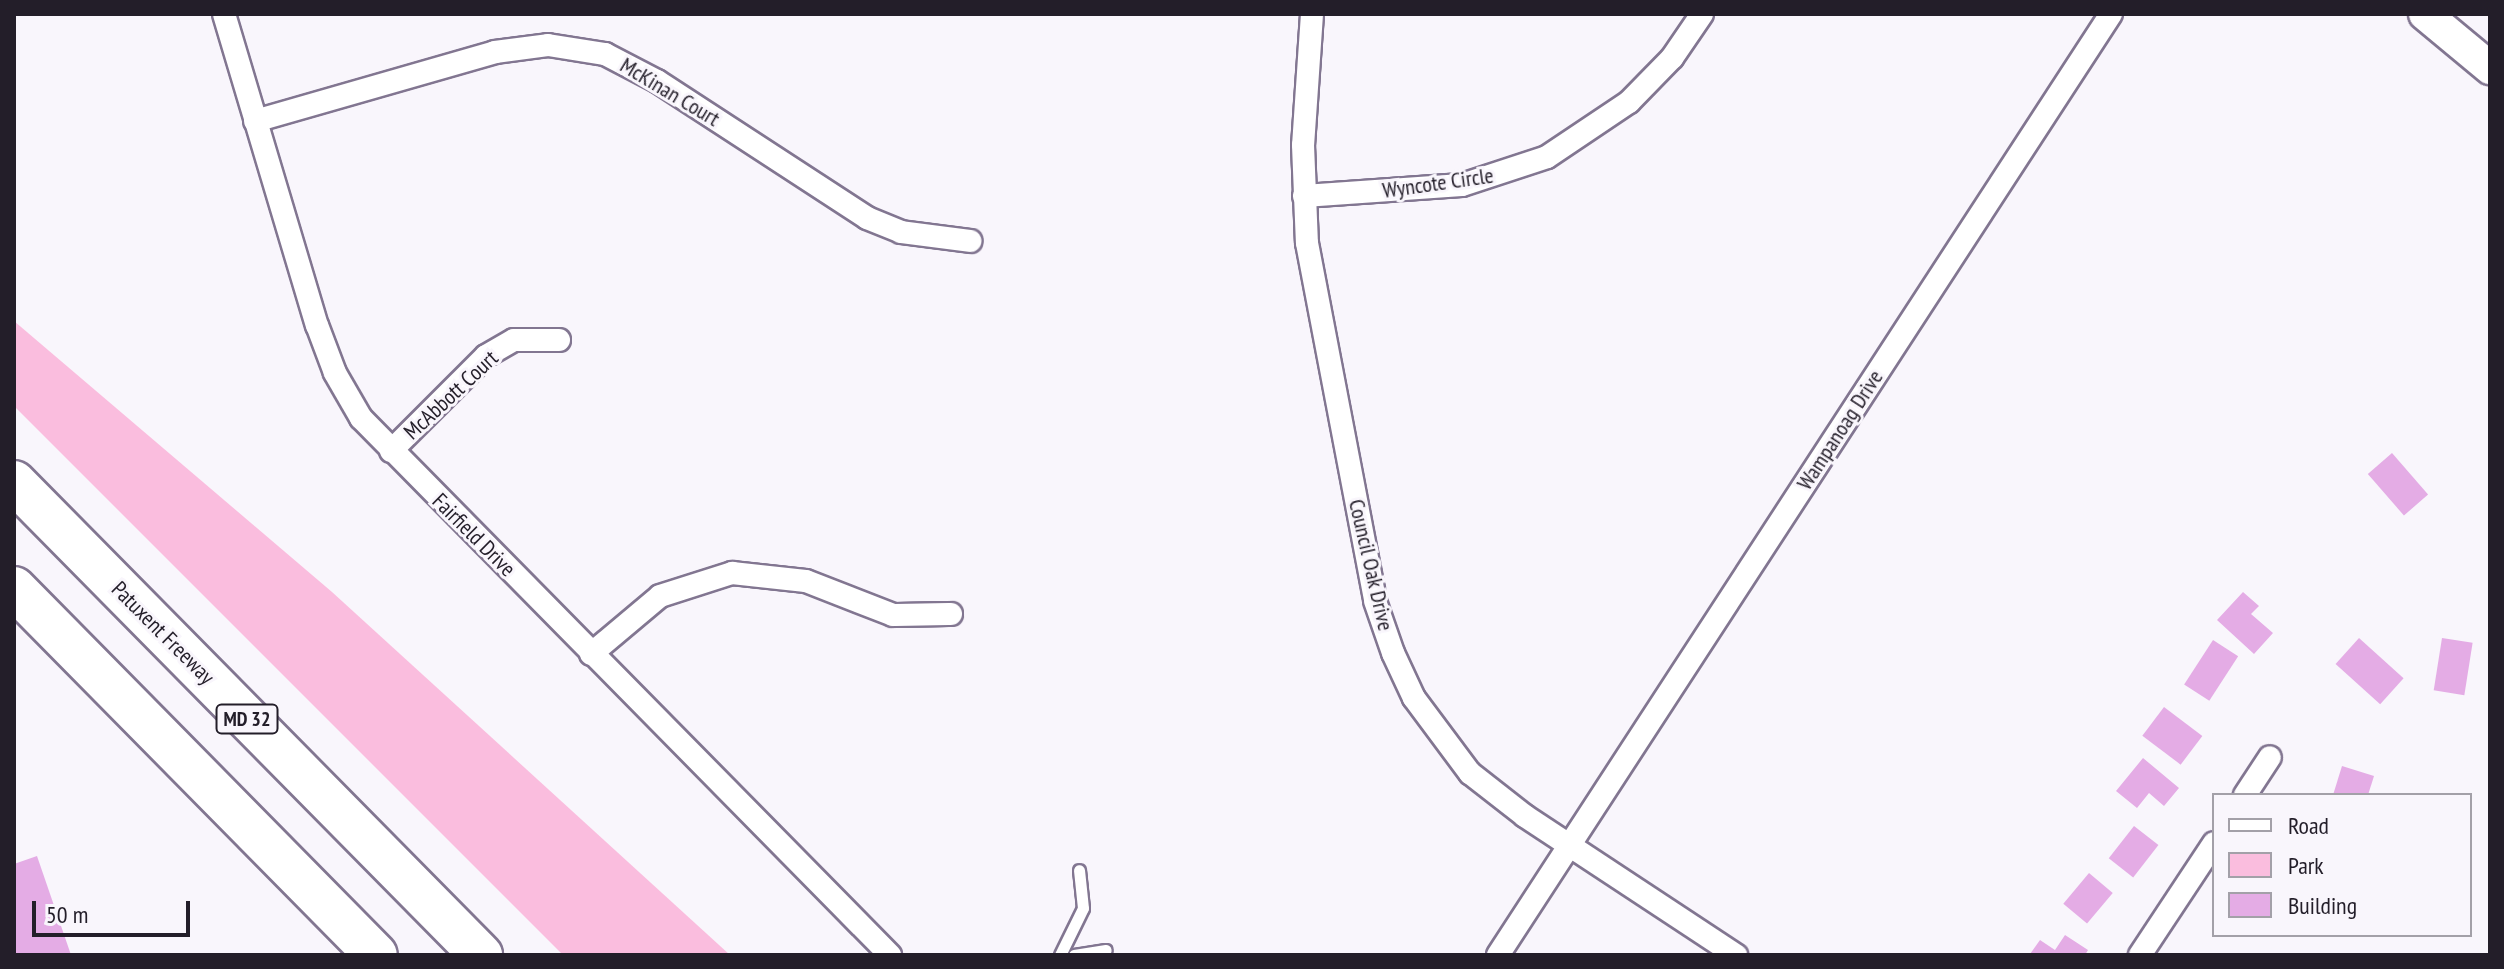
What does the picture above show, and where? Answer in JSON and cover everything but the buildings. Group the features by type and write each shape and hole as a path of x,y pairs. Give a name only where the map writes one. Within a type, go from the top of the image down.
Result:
{"highway":[{"name":"Patuxent Freeway","path":"14,482 481,955"},
{"path":"14,588 376,955"}],"street":[{"name":"Fairfield Drive","path":"224,14 335,373 361,418 890,955"},
{"name":"Council Oak Drive","path":"1312,14 1304,76 1307,243 1375,601 1393,653 1414,698 1470,773 1569,846 1736,955"},
{"name":"Wyncote Circle","path":"1304,196 1462,185 1547,157 1629,102 1672,58 1702,14"},
{"name":"Wampanoag Drive","path":"1498,955 2111,14"},
{"path":"2425,14 2490,68"},
{"name":"McKinan Court","path":"255,121 495,52 548,45 605,54 657,81 867,218 901,232 970,241"},
{"name":"McAbbott Court","path":"391,451 486,356 514,340 559,340"},
{"path":"591,654 660,596 732,573 806,581 893,615 951,614"},
{"path":"2246,793 2270,757"},
{"path":"2140,955 2212,846"}],"lane":[{"path":"1060,955 1083,908 1079,870"},
{"path":"1074,955 1106,950"}],"green space":[{"path":"14,321 332,592 730,955 563,955 14,406"}]}
